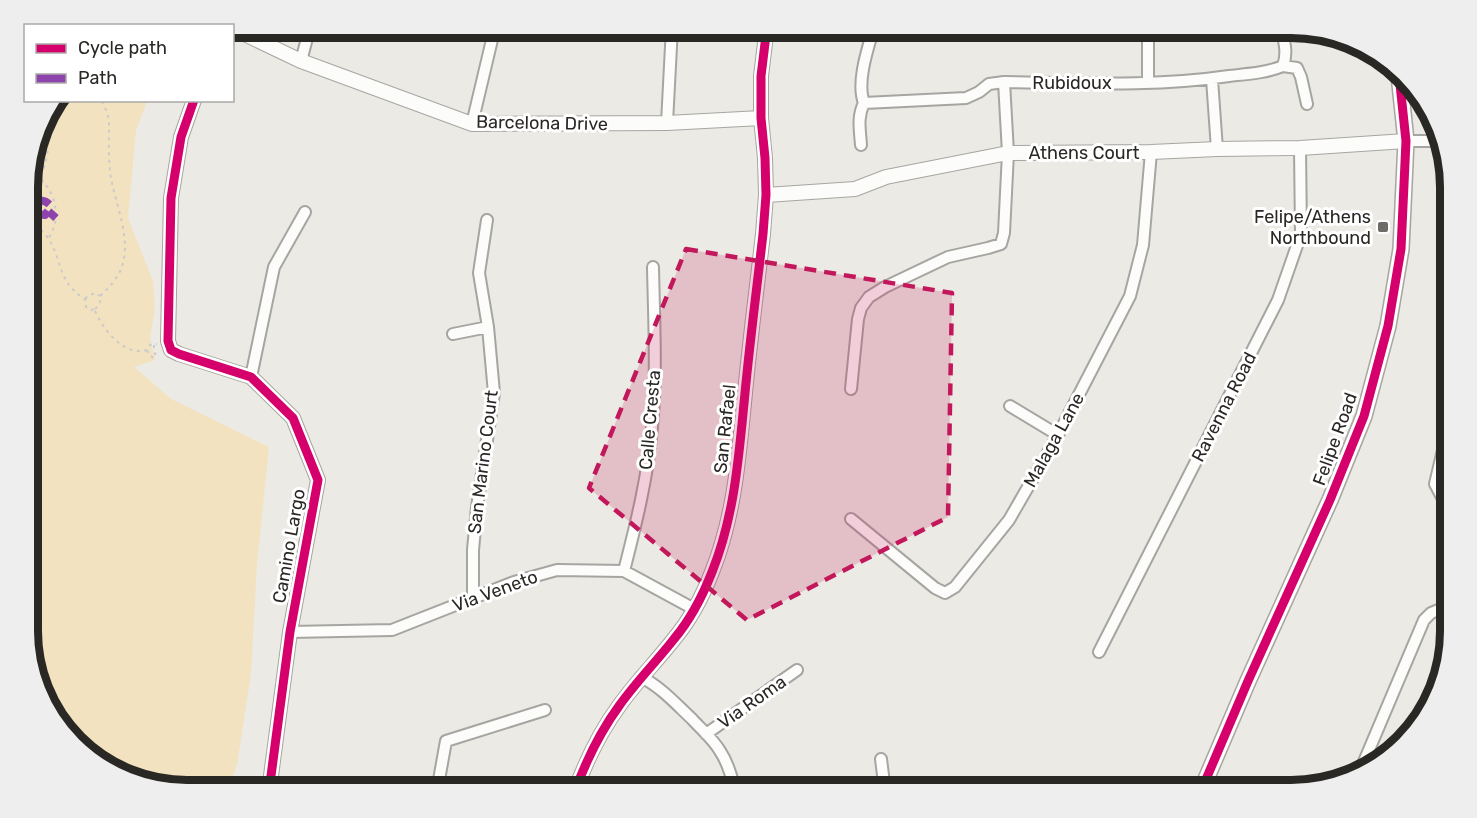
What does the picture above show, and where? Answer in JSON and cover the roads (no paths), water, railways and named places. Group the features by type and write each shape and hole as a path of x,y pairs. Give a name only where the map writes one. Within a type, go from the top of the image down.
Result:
{"main road":[{"name":"Felipe Road","path":"1206,780 1330,500 1364,416 1388,326 1401,249 1406,141 1400,85"}],"street":[{"name":"Barcelona Drive","path":"253,38 301,61 472,124 667,123 761,118"},
{"path":"301,61 307,38"},
{"path":"472,124 492,38"},
{"path":"667,123 671,38"},
{"name":"San Rafael","path":"579,780 597,740 617,708 675,639 694,609 712,572 728,523 736,481 766,195 761,118 761,76 766,38"},
{"path":"861,145 859,115 864,103 861,85 871,38"},
{"path":"1148,38 1148,83"},
{"path":"1284,38 1286,58 1283,66 1297,68 1302,77 1307,104"},
{"name":"Rubidoux","path":"864,103 966,98 989,84 1004,82 1148,83 1212,79 1272,71 1283,66"},
{"path":"1212,79 1217,149"},
{"path":"851,389 858,319 861,308 869,297 885,286 948,257 1001,244 1004,233 1008,153 1004,82"},
{"name":"Camino Largo","path":"193,102 181,137 171,198 169,345 171,350 179,354 251,377 293,418 318,480 290,632 270,780"},
{"path":"1406,141 1433,141"},
{"name":"Athens Court","path":"766,195 855,189 886,177 1008,153 1300,148 1406,141"},
{"name":"Ravenna Road","path":"1099,652 1278,300 1301,234 1300,148"},
{"name":"Malaga Lane","path":"851,519 935,588 945,593 955,587 1009,520 1058,435 1130,296 1143,245 1151,152"},
{"path":"251,377 274,267 305,212"},
{"name":"San Marino Court","path":"473,597 473,550 477,507 494,393 488,327 479,273 488,220"},
{"name":"Calle Cresta","path":"624,571 644,486 652,427 655,361 652,267"},
{"path":"453,334 488,327"},
{"path":"1010,406 1058,435"},
{"path":"1439,467 1435,484 1439,492"},
{"name":"Via Veneto","path":"290,632 392,630 513,582 558,570 624,571 694,609"},
{"path":"1365,760 1424,620 1439,610"},
{"name":"Via Roma","path":"706,734 797,670"},
{"path":"641,677 666,694 706,734 720,750 732,780"},
{"path":"439,780 446,741 545,710"},
{"path":"881,759 884,780"}],"place":[{"name":"Felipe/Athens Northbound","path":"1383,227"}]}
